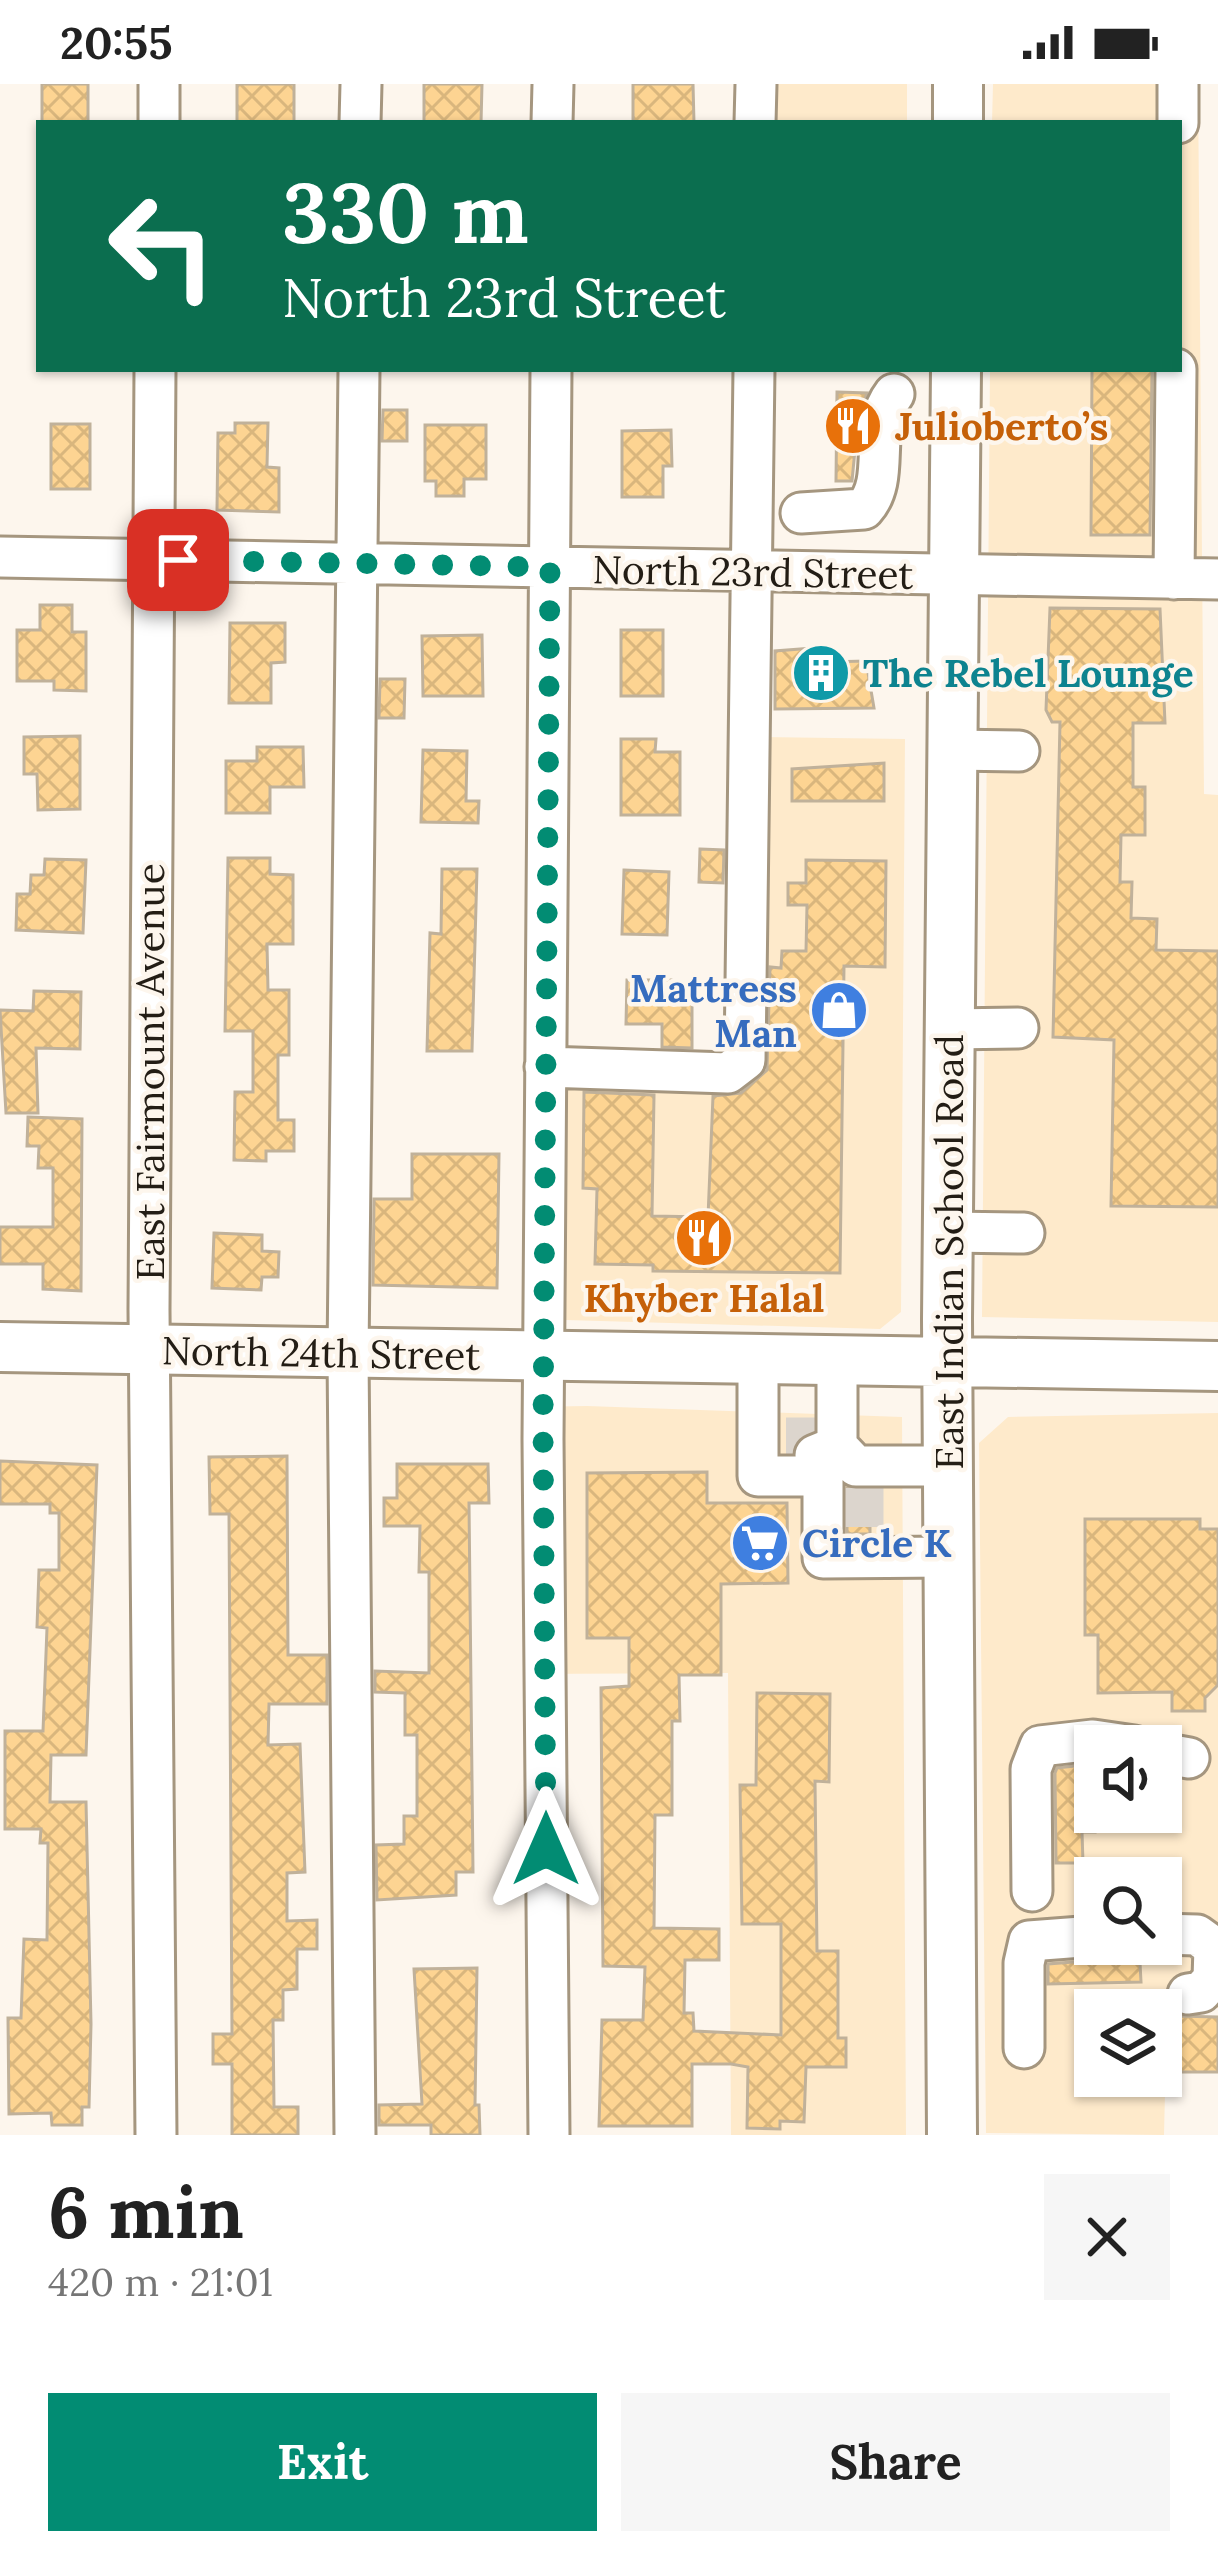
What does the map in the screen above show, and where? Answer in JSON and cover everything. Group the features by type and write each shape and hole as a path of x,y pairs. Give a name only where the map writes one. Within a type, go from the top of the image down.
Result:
{"main road":[{"path":"958,84 958,120"},
{"name":"East Indian School Road","path":"952,2135 948,1232 956,372"},
{"name":"North 24th Street","path":"0,1347 1218,1366"}],"street":[{"path":"159,120 160,84"},
{"path":"361,84 361,120"},
{"path":"552,120 553,84"},
{"path":"755,120 756,84"},
{"path":"1178,84 1178,120"},
{"name":"East Fairmount Avenue","path":"155,372 149,1350 156,2135"},
{"path":"355,2135 349,1354 359,372"},
{"path":"549,2135 545,1067 551,372"},
{"path":"545,1067 728,1073 746,1060 754,372"},
{"path":"1174,579 1176,372"},
{"path":"801,513 864,509 873,500 878,426 894,394"},
{"name":"North 23rd Street","path":"0,557 1218,579"},
{"path":"953,750 1019,751"},
{"path":"950,1029 1018,1028"},
{"path":"948,1232 1024,1233"},
{"path":"758,1360 815,1456"},
{"path":"815,1456 837,1361"},
{"path":"948,1466 815,1456 758,1476 823,1476 823,1558 855,1543 949,1557"},
{"path":"1032,1891 1031,1769 1040,1746 1074,1742"},
{"path":"1182,1935 1197,1936 1214,1947 1214,1979 1202,1992 1188,1994"},
{"path":"1024,2048 1024,1964 1030,1941 1074,1938"}],"shaded area":[{"path":"749,84 907,84 907,120 749,120"},
{"path":"993,84 1198,84 1204,794 1218,795 1218,1322 982,1317 990,372 1182,372 1182,120 992,120"},
{"path":"762,737 905,739 901,1312 880,1329 566,1320 565,1060 753,1058"},
{"path":"523,1407 902,1417 906,2135 731,2135 728,1673 527,1674"},
{"path":"1218,1413 1218,2008 1182,2009 1182,1989 1074,1989 1074,2097 1165,2097 1164,2135 986,2133 979,1443 1008,1417"}],"building":[{"path":"42,84 88,84 88,120 42,120"},
{"path":"237,84 294,84 294,120 237,120"},
{"path":"424,84 482,84 481,120 424,120"},
{"path":"633,84 693,84 694,120 633,120"},
{"path":"1092,372 1152,372 1150,535 1091,535"},
{"name":"Julioberto’s","path":"837,392 867,393 858,419 852,481 836,481"},
{"path":"383,410 407,410 407,441 382,441"},
{"path":"235,423 268,423 267,467 279,468 279,512 217,510 218,433 235,433"},
{"path":"51,424 90,424 90,489 51,489"},
{"path":"425,425 486,425 486,479 464,479 464,496 436,496 436,481 425,481"},
{"path":"671,430 672,466 663,466 663,497 622,497 622,431"},
{"path":"40,605 72,605 72,632 86,632 86,691 54,690 54,681 17,681 17,630 40,630"},
{"path":"1050,608 1160,609 1165,723 1133,723 1133,787 1145,787 1145,835 1121,835 1120,882 1132,882 1131,918 1157,919 1156,950 1218,951 1218,1207 1111,1206 1114,1040 1053,1037 1060,722 1052,722 1046,710"},
{"path":"230,623 285,623 285,662 271,663 271,703 229,703"},
{"path":"621,630 663,630 663,696 621,696"},
{"path":"482,635 483,696 423,696 422,636"},
{"name":"The Rebel Lounge","path":"813,648 826,652 826,662 866,661 874,708 775,709 775,651"},
{"path":"380,679 405,679 404,718 379,718"},
{"path":"80,736 80,809 38,810 37,774 24,774 24,737"},
{"path":"621,739 656,739 655,752 680,752 680,815 621,815"},
{"path":"257,747 303,747 304,787 270,787 270,813 226,813 226,761 257,761"},
{"path":"423,750 467,751 466,801 479,801 478,823 421,822"},
{"path":"884,763 884,801 792,801 792,769"},
{"path":"700,849 724,850 723,883 699,882"},
{"path":"228,858 270,858 270,874 293,875 293,944 267,944 268,990 289,990 289,1055 278,1055 278,1120 294,1120 294,1151 266,1151 266,1161 234,1160 235,1092 253,1092 253,1031 225,1031"},
{"path":"45,859 86,860 83,933 16,930 17,894 30,894 31,875 44,875"},
{"path":"806,860 886,861 885,967 844,966 840,1273 653,1271 653,1265 595,1264 597,1189 583,1188 584,1092 654,1095 652,1216 708,1217 713,1096 741,1093 767,1070 770,967 781,968 782,951 806,951 807,905 788,905 788,883 806,883"},
{"path":"442,869 477,869 472,1051 427,1051 430,933 441,934"},
{"path":"624,870 669,872 667,935 622,934"},
{"path":"627,980 671,980 671,1000 692,1001 692,1048 662,1047 662,1024 626,1024"},
{"path":"34,991 81,992 80,1049 36,1048 38,1113 6,1113 0,1010 33,1011"},
{"path":"28,1117 82,1119 81,1291 43,1289 43,1264 0,1264 0,1227 53,1227 53,1168 38,1168 39,1146 27,1146"},
{"path":"412,1154 499,1154 497,1288 373,1285 374,1199 412,1199"},
{"path":"214,1233 262,1235 262,1251 279,1252 278,1277 262,1277 261,1290 212,1288"},
{"path":"287,1456 288,1655 327,1655 327,1704 269,1704 268,1745 300,1744 305,1872 287,1873 287,1921 317,1920 317,1949 297,1949 297,1989 283,1990 283,2020 273,2020 274,2107 298,2107 298,2135 232,2135 232,2064 213,2064 213,2034 232,2034 229,1514 210,1514 209,1457"},
{"path":"0,1461 97,1465 86,1755 51,1755 50,1802 86,1802 91,2024 89,2107 82,2107 82,2125 52,2125 51,2113 9,2114 8,2018 21,2018 24,1939 47,1940 48,1843 40,1843 41,1829 5,1829 5,1731 43,1731 47,1628 37,1627 39,1570 59,1570 59,1513 50,1513 50,1504 0,1504"},
{"path":"397,1464 488,1464 489,1503 469,1503 473,1872 456,1872 456,1895 377,1900 376,1845 404,1844 404,1816 417,1816 417,1735 405,1735 405,1693 375,1692 375,1671 429,1673 429,1572 419,1572 420,1526 384,1526 384,1498 397,1498"},
{"path":"707,1472 707,1503 787,1503 788,1583 721,1584 721,1675 679,1675 680,1721 672,1721 672,1815 655,1815 654,1928 719,1929 719,1960 685,1960 684,2013 693,2013 694,2031 781,2035 781,1924 742,1924 740,1785 756,1785 757,1693 830,1694 829,1782 815,1781 817,1951 838,1951 838,2038 846,2038 846,2067 806,2067 804,2122 780,2121 780,2129 747,2128 748,2067 731,2064 692,2064 692,2126 599,2126 602,2020 643,2020 645,1967 603,1966 601,1688 629,1686 629,1638 587,1638 587,1473"},
{"path":"847,1488 870,1490 870,1534 847,1534"},
{"path":"1085,1519 1200,1519 1200,1529 1218,1529 1218,1685 1205,1698 1205,1711 1172,1711 1172,1692 1098,1693 1098,1635 1085,1635"},
{"path":"1074,1766 1074,1833 1082,1833 1083,1857 1074,1857 1074,1863 1056,1863 1057,1768"},
{"path":"1048,1964 1140,1965 1141,1982 1048,1984"},
{"path":"477,1968 475,2105 479,2105 480,2135 431,2135 431,2125 379,2125 379,2105 422,2104 414,1969"},
{"path":"1182,2016 1218,2017 1218,2072 1182,2072"}],"tunnel":[{"path":"786,1437 815,1437"},
{"path":"864,1488 864,1536"}],"place":[{"name":"Julioberto’s","path":"853,426"},
{"name":"The Rebel Lounge","path":"821,673"},
{"name":"Mattress Man","path":"839,1010"},
{"name":"Khyber Halal","path":"704,1238"},
{"name":"Circle K","path":"760,1543"}],"route":[{"path":"178,560 550,567 543,1425 546,1849"}]}
